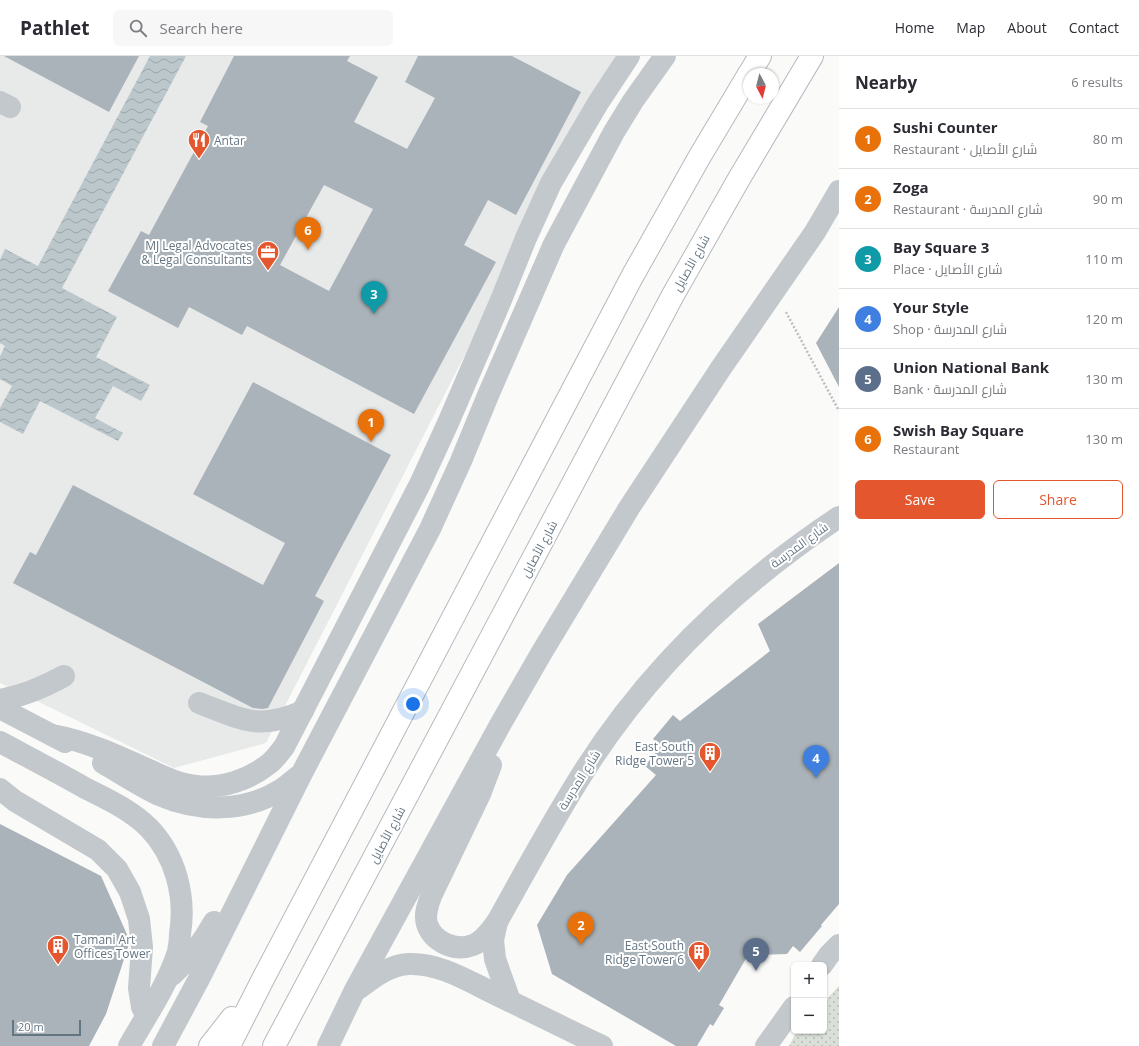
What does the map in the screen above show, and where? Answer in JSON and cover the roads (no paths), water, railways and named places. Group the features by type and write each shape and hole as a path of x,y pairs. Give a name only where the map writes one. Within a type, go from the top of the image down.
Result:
{"main road":[{"path":"753,68 760,56"},
{"name":"شارع الأصايل","path":"274,1046 673,295 744,170 812,56"},
{"path":"229,1046 633,275 743,84"},
{"path":"210,1046 264,977"},
{"path":"283,1046 294,1010"}],"street":[{"path":"52,735 80,741 175,781 195,786 216,786 235,782 248,777 271,762 284,747 420,484 448,423 529,231 551,183 598,103 629,56"},
{"path":"163,1046 200,977 302,773 443,502 554,244 614,132 633,101 665,56"},
{"path":"328,1046 355,990 500,725 546,646 629,508 721,368 815,232 839,191"},
{"path":"815,232 839,209"},
{"path":"529,231 554,244"},
{"name":"شارع المدرسة","path":"510,1001 495,959 494,940 497,922 586,767 644,688 668,660 700,627 767,568 803,540 839,517"},
{"path":"0,700 46,686 64,676"},
{"path":"199,703 248,721 276,721 303,712"},
{"path":"0,708 159,794 183,803 208,808 234,807 258,800 282,789 302,773"},
{"path":"497,922 484,938 472,946 459,948 445,944 434,936 427,923 426,910 431,896 489,772 500,725"},
{"path":"0,742 119,806 139,820 156,836 172,862 180,891 182,906 182,921 178,951 167,979 129,1046"},
{"path":"0,789 15,801 98,850 117,869 130,892 139,919 142,947 139,988 141,1002 146,1015"},
{"path":"167,979 190,958 200,945 236,884 254,860 264,850"},
{"path":"824,962 839,945"},
{"path":"355,990 382,972 408,964 422,964 448,972 602,1046"},
{"path":"766,1046 791,1011"}],"water":[{"path":"150,56 186,56 62,288 117,317 96,357 150,385 141,401 113,386 95,418 123,433 118,441 40,401 23,434 0,422 0,408 12,386 0,379 0,356 5,346 0,343 0,260 5,249 38,266"}],"place":[{"name":"Antar","path":"199,160"},
{"name":"Swish Bay Square","path":"308,250"},
{"name":"MJ Legal Advocates & Legal Consultants","path":"268,272"},
{"name":"Bay Square 3","path":"374,314"},
{"name":"Sushi Counter","path":"371,442"},
{"name":"East South Ridge Tower 5","path":"710,772"},
{"name":"Your Style","path":"816,778"},
{"name":"Zoga","path":"581,945"},
{"name":"Tamani Art Offices Tower","path":"58,966"},
{"name":"Union National Bank","path":"756,971"},
{"name":"East South Ridge Tower 6","path":"699,972"}]}
